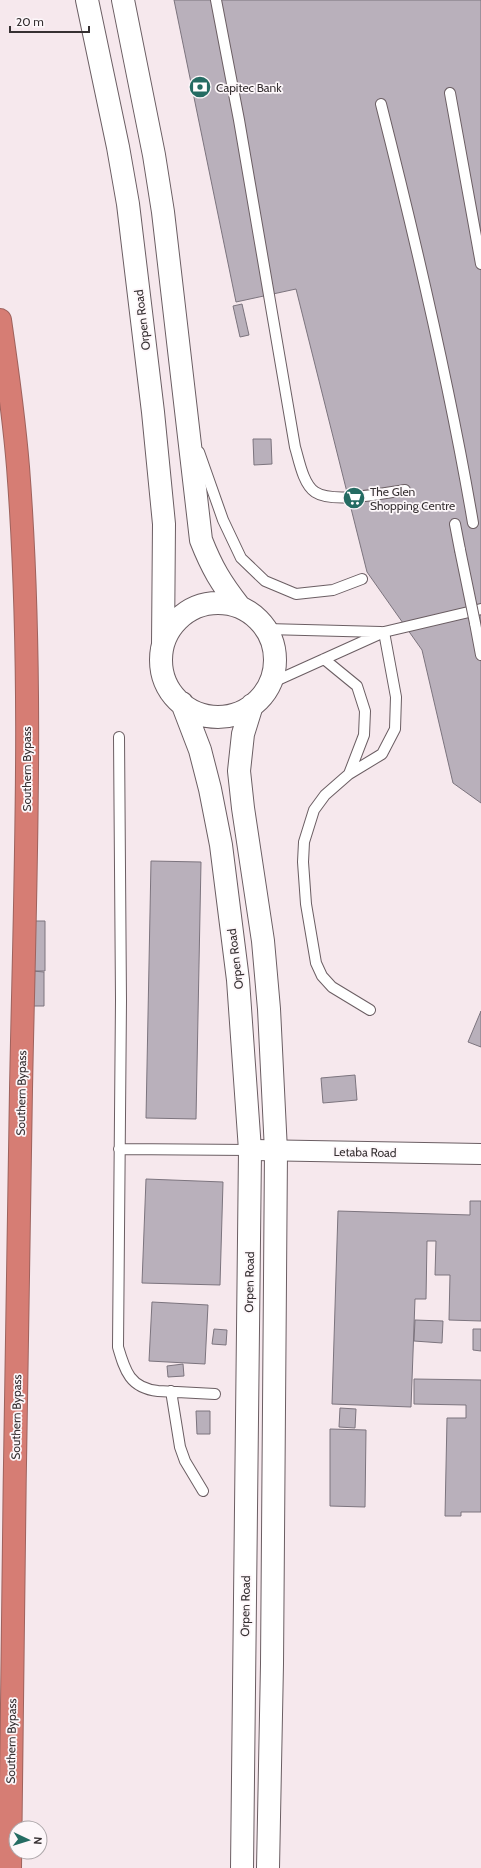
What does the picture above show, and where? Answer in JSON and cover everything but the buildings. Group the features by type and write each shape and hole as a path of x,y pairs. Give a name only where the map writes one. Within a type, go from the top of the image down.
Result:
{"highway":[{"name":"Southern Bypass","path":"0,320 17,464 23,546 26,707 26,838 20,1130 10,1868"}],"street":[{"name":"Orpen Road","path":"87,0 118,147 128,204 153,412 164,524 163,644"},
{"path":"123,0 156,162 201,540 210,564 221,583 239,606"},
{"path":"221,602 239,606 255,615 267,629 274,646 276,665 271,683 261,698 246,710 228,716 209,717 191,710 176,698 166,682 161,663 163,644 171,626 184,613 202,604 221,602"},
{"name":"Orpen Road","path":"182,703 200,750 210,789 221,845 238,980 250,1150 242,1868"},
{"path":"252,705 243,734 239,771 242,808 263,941 269,1008 276,1151 272,1664 268,1868"},
{"name":"Letaba Road","path":"250,1150 481,1154"}],"lane":[{"path":"216,0 239,120 295,447 303,476 315,492 332,497 351,498 405,490"},
{"path":"450,93 481,264"},
{"path":"381,104 425,288 462,460 473,523"},
{"path":"186,415 223,520 241,558 265,581 296,594 333,590 362,579"},
{"path":"455,524 481,655"},
{"path":"271,683 384,632 481,609"},
{"path":"267,629 384,632"},
{"path":"370,1010 332,987 322,976 316,963 312,947 306,904 303,862 308,826 314,810 325,794 349,774 382,754 395,729 396,697 384,632"},
{"path":"324,659 357,686 365,711 364,735 349,774"},
{"path":"119,737 121,1000 118,1347 128,1376 135,1382 150,1390 215,1394"},
{"path":"119,1149 250,1150"},
{"path":"171,1391 180,1447 185,1461 203,1491"}],"place":[{"name":"Capitec Bank","path":"200,87"},
{"name":"The Glen Shopping Centre","path":"354,498"}]}
